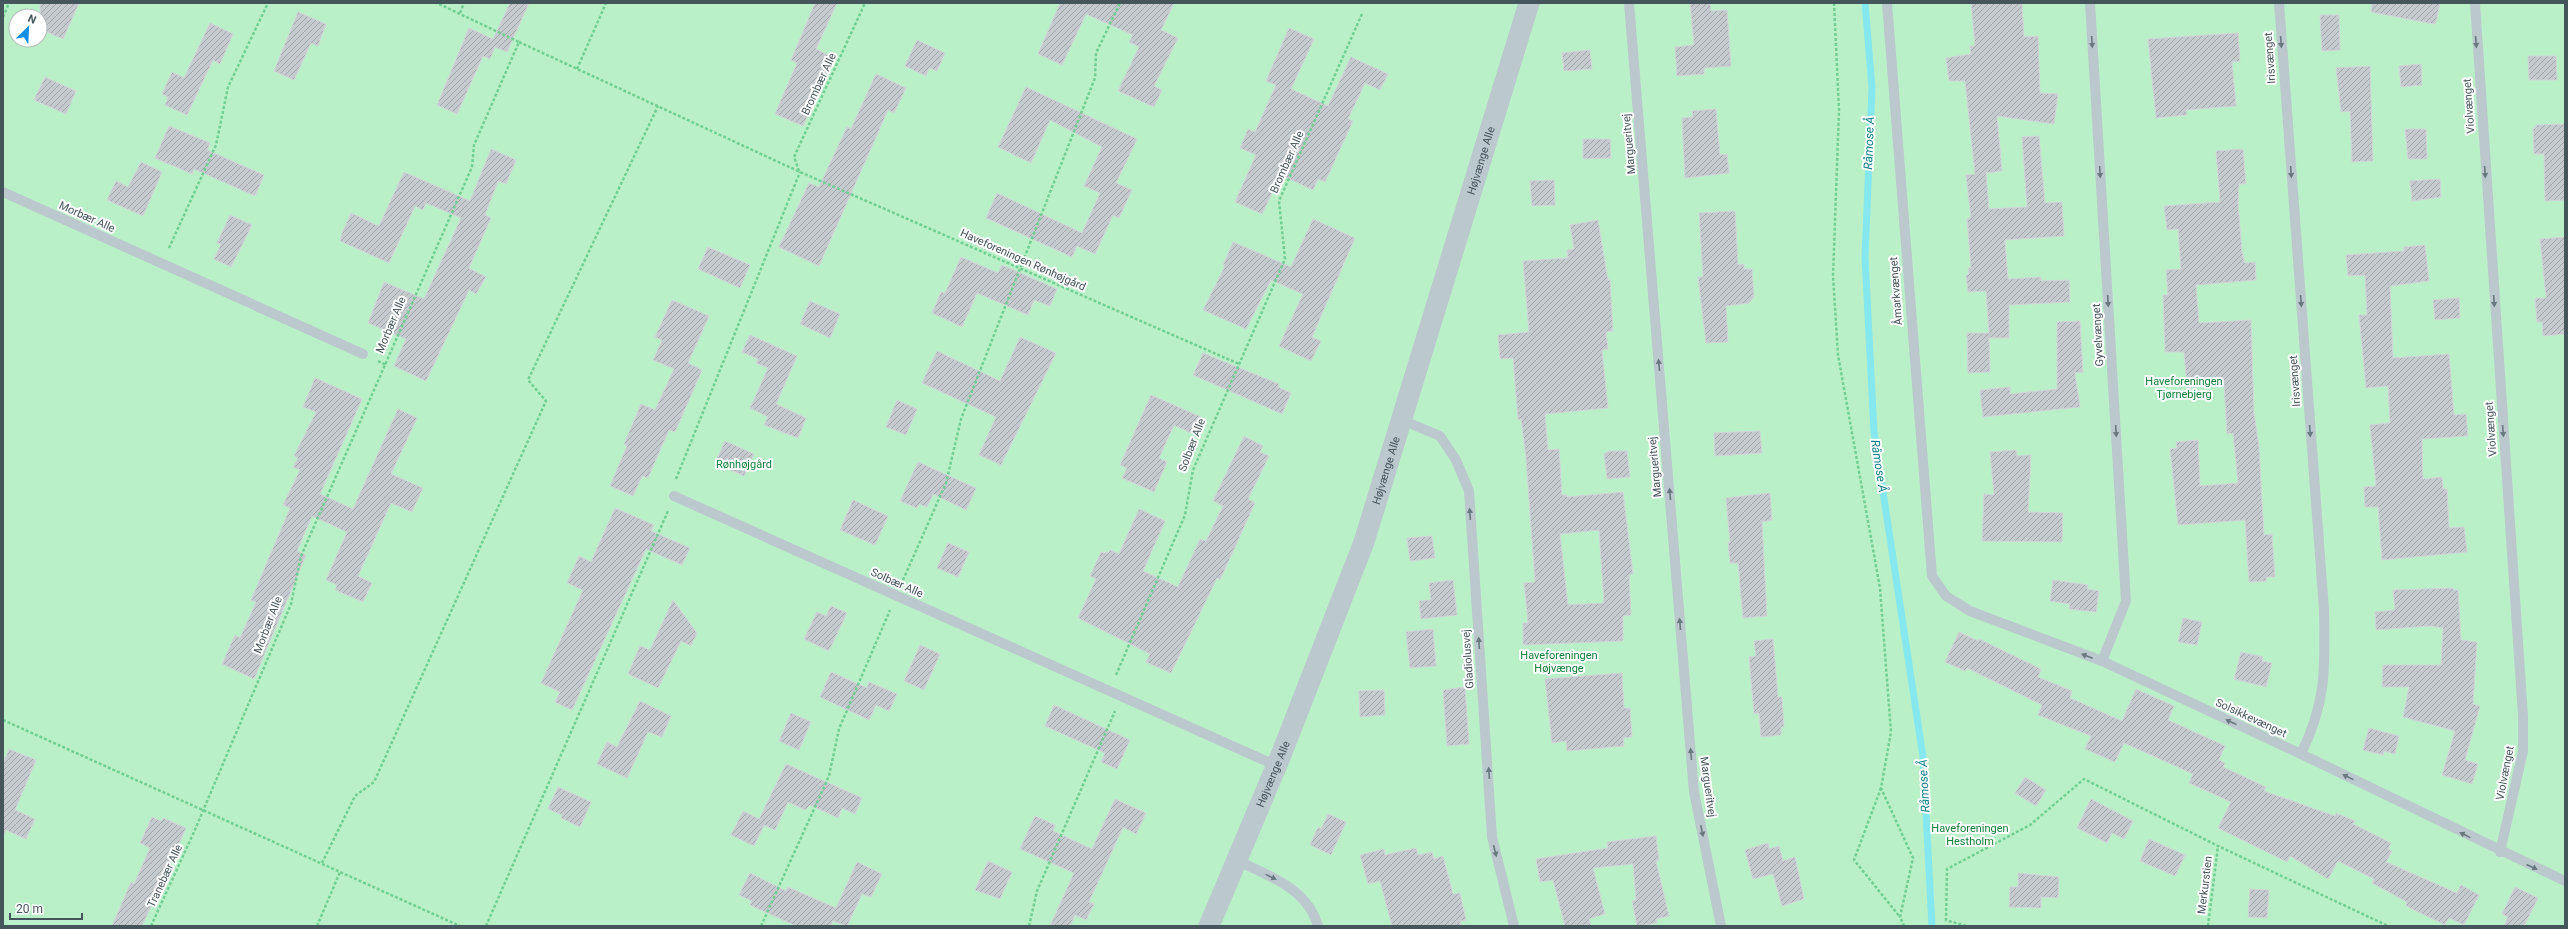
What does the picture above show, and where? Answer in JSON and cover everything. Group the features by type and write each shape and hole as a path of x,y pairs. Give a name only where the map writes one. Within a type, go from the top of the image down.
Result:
{"street":[{"name":"Højvænge Alle","path":"1209,926 1277,766 1364,542 1529,3"}],"lane":[{"name":"Margueritvej","path":"1629,3 1694,792 1721,926"},
{"name":"Åmarkvænget","path":"1887,3 1932,576"},
{"name":"Gyvelvænget","path":"2090,3 2126,601 2102,661"},
{"name":"Irisvænget","path":"2279,3 2324,618 2325,672 2321,703 2311,733 2301,754"},
{"name":"Violvænget","path":"2475,3 2523,716 2523,751 2500,852"},
{"name":"Morbær Alle","path":"3,192 363,354"},
{"name":"Gladiolusvej","path":"1402,420 1440,436 1456,460 1468,491 1492,837 1514,926"},
{"name":"Solbær Alle","path":"674,496 1277,766"},
{"name":"Solsikkevænget","path":"1932,576 1946,596 1970,611 2102,661 2301,754 2500,852 2565,881"},
{"path":"1236,860 1292,887 1314,911 1318,926"}],"path":[{"path":"3,17 9,3"},
{"path":"162,263 216,145 228,87 268,3"},
{"path":"437,3 519,42"},
{"path":"460,13 464,3"},
{"path":"577,69 606,3"},
{"name":"Brombær Alle","path":"800,172 794,157 865,3"},
{"path":"1019,267 1095,78 1096,53 1120,3"},
{"path":"1834,3 1839,110 1833,276 1838,355 1880,588 1891,732 1881,788 1854,860 1900,917 1904,926"},
{"name":"Brombær Alle","path":"1239,364 1285,259 1278,201 1362,14"},
{"name":"Haveforeningen Rønhøjgård","path":"519,42 800,172 1239,364"},
{"name":"Morbær Alle","path":"203,810 291,604 301,556 472,167 474,145 519,42"},
{"path":"322,864 355,796 374,782 546,401 528,380 658,106"},
{"name":"Solbær Alle","path":"1110,691 1185,515 1193,470 1239,364"},
{"path":"1029,926 1037,891 1121,696"},
{"path":"3,720 460,926"},
{"path":"1966,926 1946,920 1947,869 2030,825 2084,779 2218,846 2388,926"},
{"path":"1881,788 1913,858 1900,917"},
{"name":"Tranebær Alle","path":"151,926 203,810"},
{"path":"486,926 531,827"},
{"name":"Merkurstien","path":"2208,926 2218,846"},
{"path":"317,926 340,872"}],"green space":[{"path":"3,3 2565,3 2565,926 3,926"}],"building":[{"path":"40,3 79,3 63,39 48,32 48,8 40,8"},
{"path":"510,3 529,3 507,52 495,47 490,59 483,56 457,114 437,105 469,28 493,39"},
{"path":"815,3 837,3 816,49 834,58 803,126 775,114 797,63 791,60"},
{"path":"1060,3 1174,3 1161,30 1178,38 1154,86 1162,90 1154,107 1118,91 1139,47 1129,42 1133,35 1086,14 1062,65 1038,54"},
{"path":"1690,3 1710,3 1711,11 1727,10 1731,66 1704,68 1704,74 1677,76 1675,47 1694,45"},
{"path":"1971,3 2022,3 2024,37 2038,36 2040,93 2058,94 2054,124 1997,116 2002,171 1986,173 1989,209 2027,207 2022,137 2039,136 2045,203 2062,202 2064,236 2005,240 2008,279 2041,277 2041,281 2069,280 2070,302 2009,305 2009,338 1989,338 1990,372 1968,373 1967,333 1989,333 1986,291 1968,292 1966,275 1969,274 1968,268 1971,268 1967,218 1971,218 1966,175 1975,174 1965,81 1949,81 1946,58 1971,54 1970,46 1975,46"},
{"path":"2372,3 2440,3 2436,23 2433,24 2371,12"},
{"path":"298,12 326,24 318,46 311,43 294,80 274,71"},
{"path":"2320,15 2339,15 2340,50 2322,51"},
{"path":"210,23 233,34 220,64 213,60 187,115 165,105 168,97 162,94 172,72 184,78"},
{"path":"1289,28 1314,39 1291,89 1328,106 1351,57 1388,74 1380,90 1365,83 1348,119 1353,121 1325,182 1318,179 1313,190 1281,175 1262,214 1235,202 1256,155 1240,148 1248,129 1255,132 1276,85 1266,81"},
{"path":"2238,33 2240,61 2232,62 2236,106 2186,110 2187,115 2156,118 2148,39"},
{"path":"917,40 945,53 937,71 929,68 926,76 905,66"},
{"path":"1590,50 1592,69 1564,71 1562,53"},
{"path":"2528,56 2556,56 2557,80 2529,80"},
{"path":"2421,64 2422,85 2401,87 2399,66"},
{"path":"2370,66 2373,161 2352,162 2350,111 2341,112 2336,68"},
{"path":"876,74 906,88 894,113 888,110 819,266 779,247 809,183 819,187 847,127 851,129"},
{"path":"45,77 76,91 66,114 34,100"},
{"path":"1026,87 1137,139 1116,183 1132,190 1119,218 1113,215 1095,254 1077,246 1072,257 986,218 997,193 1082,233 1100,193 1084,186 1102,147 1050,120 1031,163 998,147"},
{"path":"1716,109 1720,155 1727,154 1729,173 1685,178 1682,118 1693,117 1692,111"},
{"path":"2565,124 2565,200 2545,201 2544,154 2534,154 2533,128 2536,128 2536,125"},
{"path":"169,126 210,143 207,150 264,175 255,196 194,169 192,174 155,158"},
{"path":"2405,129 2426,129 2427,159 2408,159"},
{"path":"1583,139 1610,139 1611,158 1583,159"},
{"path":"491,149 516,160 506,184 498,181 485,215 491,218 469,268 486,277 476,294 469,290 426,381 394,366 406,339 368,323 384,282 424,299 461,218 426,203 423,210 415,206 389,263 340,241 342,233 351,213 379,226 404,172 470,201"},
{"path":"2243,149 2246,184 2239,184 2238,203 2242,252 2245,263 2255,262 2256,280 2196,285 2199,323 2251,320 2254,413 2259,447 2264,535 2272,534 2275,577 2266,577 2267,581 2249,582 2245,520 2178,525 2170,449 2177,448 2176,442 2198,440 2200,486 2238,483 2233,433 2227,434 2224,384 2187,388 2184,352 2165,352 2163,295 2168,295 2166,270 2181,269 2178,229 2167,230 2164,206 2220,202 2216,151"},
{"path":"141,162 162,172 143,216 107,200 116,181 128,187"},
{"path":"2440,179 2441,197 2412,201 2410,181"},
{"path":"1554,180 1555,205 1532,206 1530,181"},
{"path":"1735,211 1738,265 1744,264 1744,269 1752,269 1754,297 1749,303 1726,306 1728,342 1706,343 1698,277 1703,277 1699,213"},
{"path":"230,215 252,225 231,267 214,259 221,244 217,243"},
{"path":"1313,219 1355,238 1312,337 1321,341 1311,361 1279,346 1303,294 1271,280 1246,329 1203,310 1225,266 1223,265 1233,242 1291,267"},
{"path":"1598,220 1608,280 1610,280 1613,331 1606,332 1608,349 1602,350 1608,408 1545,414 1548,450 1559,449 1562,495 1567,495 1567,497 1623,492 1633,574 1629,575 1631,615 1623,616 1623,641 1523,645 1523,623 1528,623 1524,583 1535,582 1526,458 1521,419 1518,420 1513,358 1500,359 1498,335 1529,332 1523,261 1568,258 1567,250 1574,249 1570,225","holes":["1599,530 1604,603 1568,605 1560,534"]},
{"path":"2565,237 2565,334 2543,336 2542,322 2537,322 2535,298 2546,298 2540,239"},
{"path":"2425,245 2429,281 2390,286 2393,358 2449,354 2454,415 2466,414 2468,436 2422,439 2423,479 2442,477 2443,489 2447,489 2449,528 2464,527 2467,552 2382,560 2378,507 2365,507 2364,487 2376,486 2370,425 2390,423 2388,386 2366,388 2359,315 2367,315 2365,275 2348,276 2346,255 2404,251 2404,247"},
{"path":"708,247 750,265 740,288 698,269"},
{"path":"961,257 998,273 1002,265 1057,289 1050,306 1034,300 1028,315 977,293 962,327 932,313 941,292 945,293"},
{"path":"2459,298 2460,318 2435,320 2433,300"},
{"path":"672,300 709,316 688,363 702,370 675,432 669,430 648,478 642,476 633,496 610,486 627,446 624,444 641,404 655,410 674,369 653,360 662,340 655,337"},
{"path":"810,301 840,314 830,338 800,324"},
{"path":"2080,321 2083,372 2075,373 2080,407 1983,417 1980,390 2010,387 2010,394 2057,389 2057,322"},
{"path":"750,335 797,356 776,404 806,418 798,438 764,425 768,417 750,408 768,368 756,363 758,359 742,352"},
{"path":"1020,337 1056,353 1001,465 979,455 996,417 922,383 937,351 1000,381"},
{"path":"1203,353 1279,384 1278,387 1291,393 1282,414 1193,375"},
{"path":"315,378 362,399 320,494 353,509 398,409 417,418 391,474 423,488 412,512 391,503 358,576 372,583 363,602 335,590 337,585 326,580 347,532 312,516 297,551 306,555 254,679 222,664 235,635 240,638 256,602 251,600 290,508 283,505 300,470 293,467 298,458 294,456 316,412 303,407"},
{"path":"1151,395 1201,417 1193,434 1174,425 1159,458 1167,462 1154,492 1122,478 1127,468 1120,465"},
{"path":"897,400 917,409 906,435 886,427"},
{"path":"1760,431 1762,453 1715,456 1714,433"},
{"path":"1244,436 1263,446 1260,452 1269,456 1248,499 1255,503 1220,580 1217,578 1171,673 1146,662 1150,654 1078,618 1096,579 1090,576 1101,552 1108,553 1110,550 1119,554 1139,509 1165,521 1143,571 1178,587 1200,539 1206,541 1223,506 1213,501"},
{"path":"725,441 754,454 744,476 715,463"},
{"path":"2016,450 2017,456 2031,455 2028,512 2063,513 2062,542 1982,541 1984,494 1994,495 1990,452"},
{"path":"1609,451 1627,451 1630,477 1607,479 1604,454"},
{"path":"918,462 976,488 966,510 933,494 927,507 919,504 917,508 900,501"},
{"path":"1770,493 1772,520 1762,522 1767,616 1743,618 1738,563 1730,563 1728,542 1730,542 1726,498"},
{"path":"853,500 888,516 875,545 840,530"},
{"path":"615,508 654,525 651,531 690,548 682,565 646,549 572,710 555,702 560,692 541,683 583,590 567,583 579,556 591,562"},
{"path":"1432,536 1435,558 1410,561 1407,538"},
{"path":"948,543 969,552 958,577 937,568"},
{"path":"1453,580 1457,615 1421,619 1419,601 1431,600 1429,583"},
{"path":"2053,580 2088,585 2087,589 2099,591 2096,612 2069,609 2070,604 2050,601"},
{"path":"2453,588 2453,590 2458,590 2461,640 2477,642 2473,704 2480,706 2465,760 2478,764 2472,784 2442,775 2455,731 2403,717 2409,687 2382,687 2383,665 2441,665 2443,628 2430,626 2376,630 2375,612 2395,610 2393,590"},
{"path":"673,600 697,633 691,646 681,641 658,688 628,674 640,646 650,650"},
{"path":"831,606 847,613 829,651 804,639 817,612 826,616"},
{"path":"2183,618 2202,622 2197,645 2178,642"},
{"path":"1433,629 1436,666 1410,668 1406,632"},
{"path":"1959,632 1978,641 1979,639 2041,669 2038,677 2072,691 2070,698 2122,721 2136,689 2174,706 2168,720 2225,746 2219,760 2225,763 2223,767 2266,787 2264,791 2335,816 2336,813 2355,821 2353,824 2391,843 2388,849 2392,851 2386,862 2457,893 2461,885 2479,895 2464,925 2449,918 2445,925 2406,906 2407,902 2372,883 2374,879 2338,861 2328,879 2290,856 2287,862 2218,828 2231,802 2189,783 2193,774 2124,743 2115,762 2085,749 2091,736 2038,715 2042,705 1967,668 1965,671 1945,662"},
{"path":"1773,639 1778,697 1782,697 1784,727 1781,727 1781,735 1761,737 1759,713 1754,714 1749,657 1756,656 1754,641"},
{"path":"920,645 940,654 924,690 904,681"},
{"path":"2241,652 2263,657 2262,661 2272,663 2266,687 2234,679"},
{"path":"831,672 867,688 869,682 897,694 889,711 876,705 869,720 820,697"},
{"path":"1622,673 1624,708 1630,708 1632,737 1623,738 1624,746 1567,751 1566,741 1552,743 1545,679"},
{"path":"1465,687 1469,744 1447,746 1443,690"},
{"path":"1384,690 1385,715 1360,717 1359,691"},
{"path":"640,701 671,716 662,737 648,732 627,778 597,764 607,742 617,747"},
{"path":"1054,705 1130,740 1117,769 1101,762 1105,753 1045,726"},
{"path":"791,713 811,722 799,750 779,741"},
{"path":"2369,728 2399,736 2395,754 2384,751 2383,755 2363,750"},
{"path":"9,749 36,760 15,810 35,819 26,839 6,830 3,837 3,764"},
{"path":"786,764 862,798 855,814 842,808 838,818 810,805 805,810 788,802 775,830 764,825 754,846 731,835 743,811 759,819"},
{"path":"2025,777 2046,790 2036,806 2015,793"},
{"path":"558,787 591,802 580,827 561,818 562,815 548,809"},
{"path":"1115,799 1146,813 1136,834 1123,827 1089,902 1094,904 1086,920 1075,915 1070,926 1050,926 1074,873 1020,849 1035,816 1055,825 1053,831 1092,849"},
{"path":"2091,799 2133,821 2124,839 2112,833 2107,843 2077,828"},
{"path":"1328,814 1346,822 1331,855 1310,845 1318,827 1321,829"},
{"path":"152,817 161,821 163,818 186,828 142,926 112,926 131,882 134,884 150,848 140,843"},
{"path":"1656,836 1659,860 1656,861 1669,916 1656,919 1657,923 1637,926 1632,901 1636,900 1633,864 1593,868 1605,914 1589,919 1591,926 1565,926 1553,880 1540,882 1536,859 1608,848 1607,842"},
{"path":"2149,839 2185,855 2175,876 2140,861"},
{"path":"1768,843 1769,849 1779,846 1783,861 1795,857 1804,899 1782,906 1773,874 1753,879 1745,850"},
{"path":"1416,848 1418,855 1432,852 1434,859 1443,856 1453,894 1460,893 1466,920 1460,921 1461,926 1392,926 1380,881 1368,884 1360,855 1384,849 1385,855"},
{"path":"988,861 1012,872 1000,899 975,890"},
{"path":"857,862 882,874 871,897 862,894 847,926 833,921 831,926 796,926 750,905 752,901 739,895 750,873 786,891 788,887 836,908"},
{"path":"2018,873 2059,877 2058,898 2041,897 2041,908 2009,907 2010,887 2018,887"},
{"path":"2515,887 2538,898 2524,926 2504,926 2508,917 2502,914"},
{"path":"2250,889 2269,890 2267,918 2248,917"}],"waterway":[{"name":"Råmose Å","path":"1865,3 1872,88 1865,257 1874,432 1923,757 1932,926"}],"park label":[{"name":"Haveforeningen Tjørnebjerg","path":"2184,387"},
{"name":"Rønhøjgård","path":"744,464"},
{"name":"Haveforeningen Højvænge","path":"1559,661"},
{"name":"Haveforeningen Hestholm","path":"1970,834"}]}
